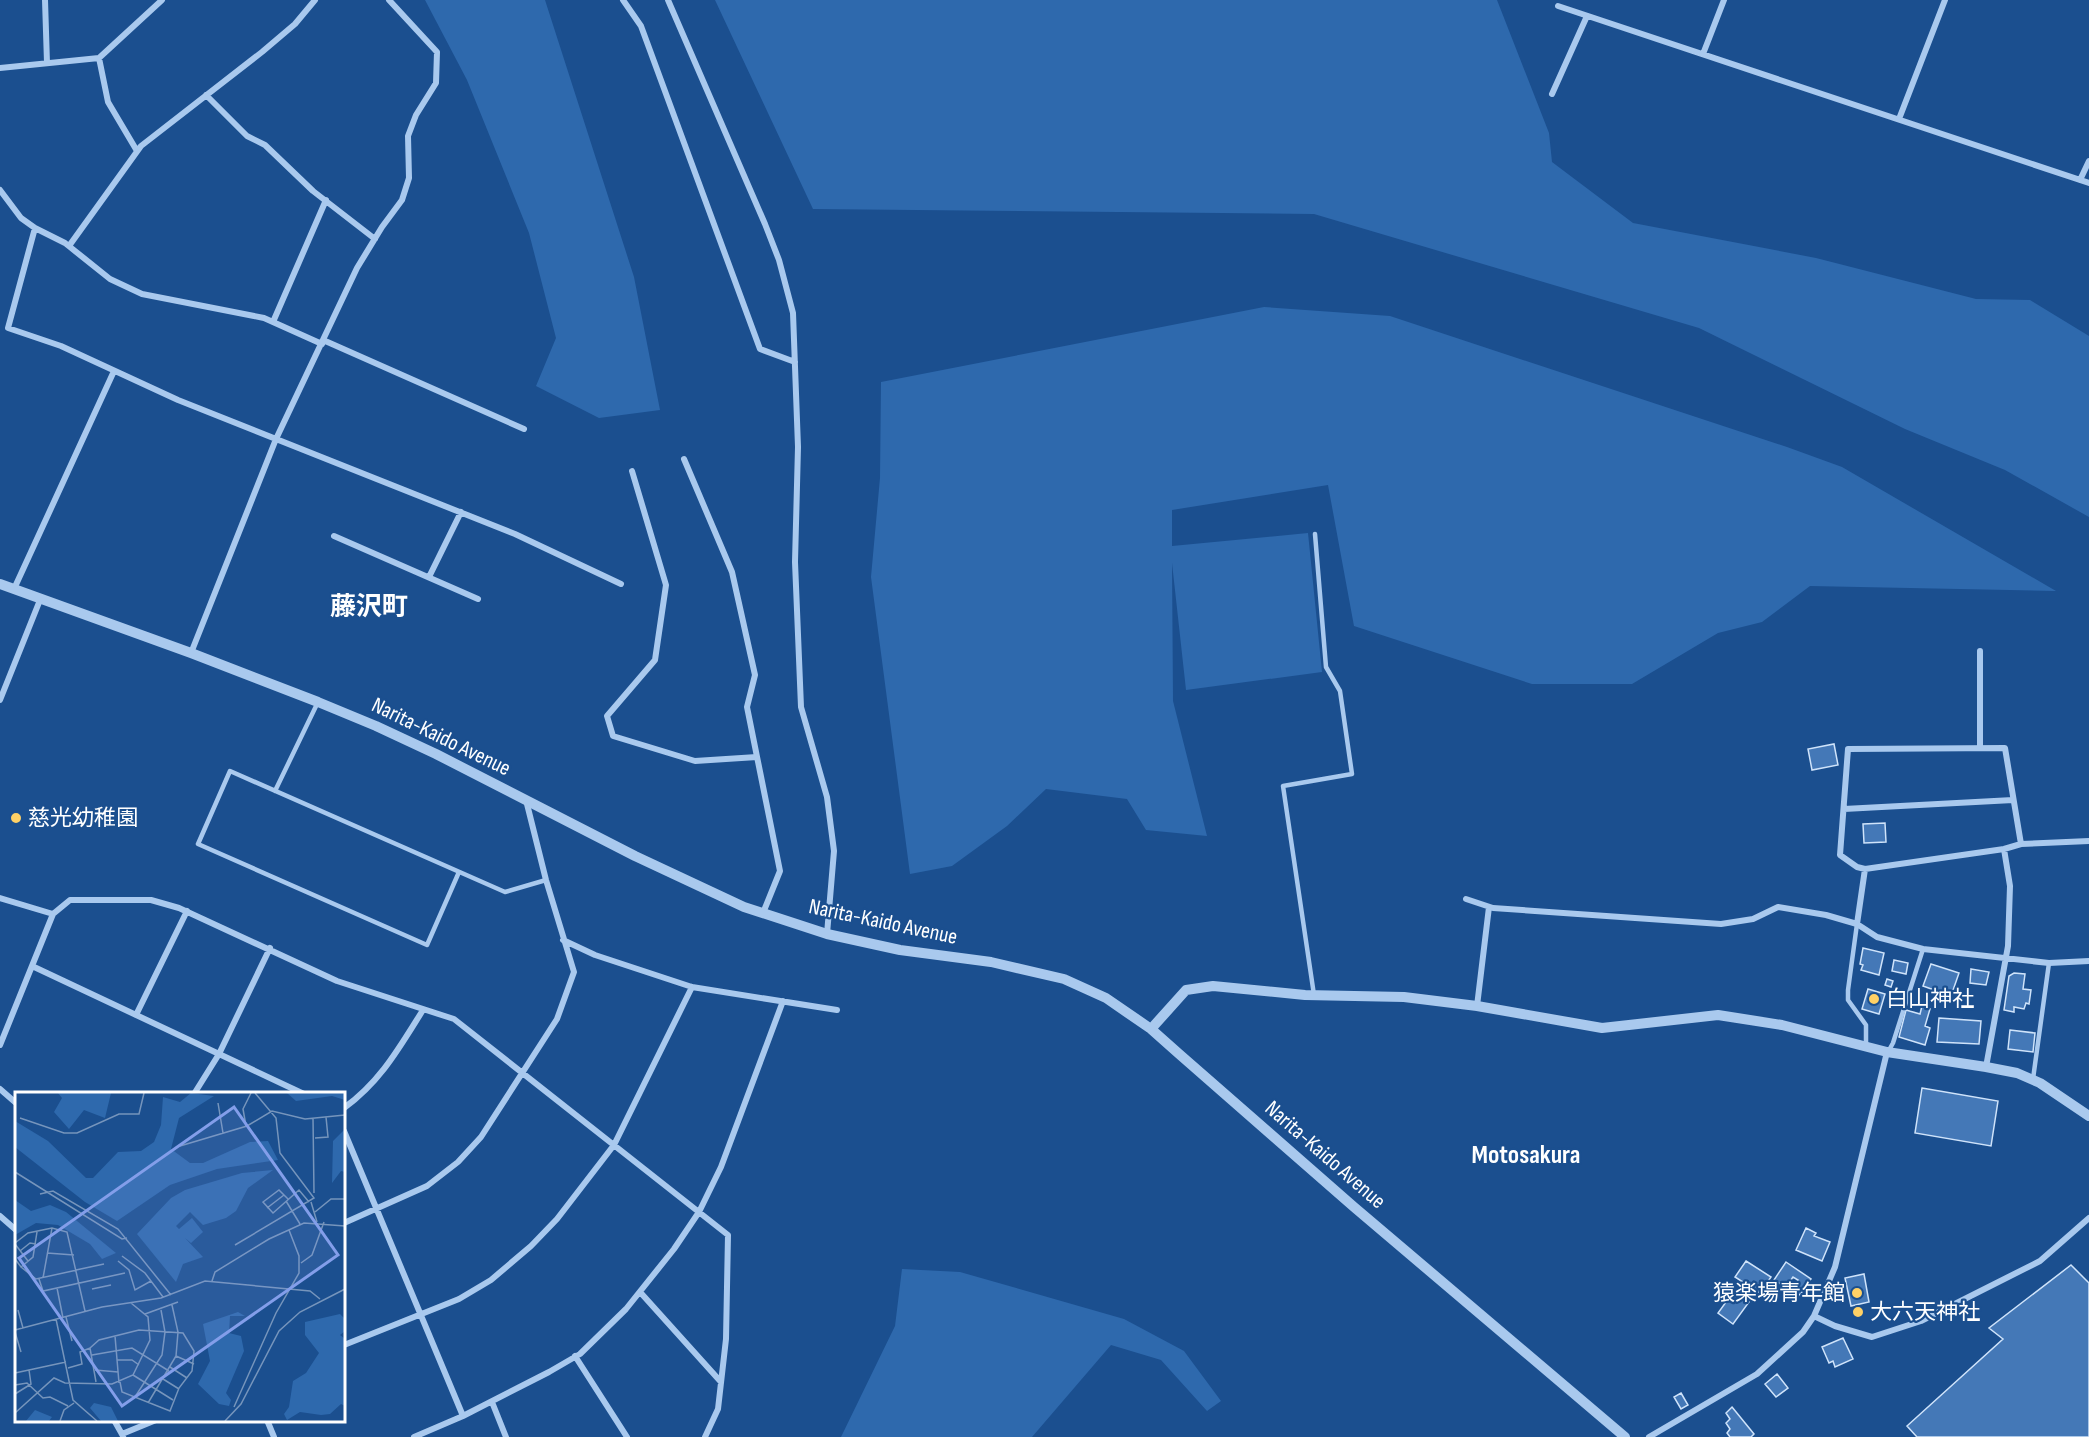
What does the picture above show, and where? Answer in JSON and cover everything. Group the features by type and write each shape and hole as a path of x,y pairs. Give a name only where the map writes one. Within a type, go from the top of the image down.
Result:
{"street":[{"path":"45,0 47,63"},
{"path":"0,68 99,58 162,0"},
{"path":"69,246 141,146 295,24 315,0"},
{"path":"191,653 276,439 357,268 402,200 409,178 408,136 416,115 436,82 437,52 389,0"},
{"path":"623,0 641,26 760,350 795,362"},
{"path":"668,0 779,260 793,313 798,447 795,562 801,707 827,797 834,851 827,934"},
{"path":"1703,54 1724,0"},
{"path":"1899,120 1945,0"},
{"path":"1558,6 2089,183"},
{"path":"1552,94 1587,16"},
{"path":"99,58 108,102 137,151"},
{"path":"206,95 247,136 265,145 326,200 375,239"},
{"path":"2080,180 2089,161"},
{"path":"0,190 3,197 21,218 69,246 110,279 142,294 264,318 524,429"},
{"path":"273,322 326,200"},
{"path":"35,228 8,328 61,346 178,400 515,534 621,584"},
{"path":"14,589 114,371"},
{"path":"684,459 732,572 755,675 747,707 780,871 763,913"},
{"path":"632,471 666,585 655,660 607,716 613,736 695,762 758,758"},
{"path":"429,578 461,512"},
{"path":"334,536 478,599"},
{"name":"Narita-Kaido Avenue","path":"0,584 318,702 436,754 635,856 744,907 827,934 900,950 991,962 1064,979 1106,998 1151,1029 1354,1207 1625,1437"},
{"path":"0,700 40,600"},
{"path":"1980,651 1980,748"},
{"path":"2021,844 2005,748 1848,749 1840,855 1857,867 1865,869 2004,849 2021,844 2089,841"},
{"path":"345,1223 427,1186 458,1162 481,1137 557,1019 574,972 546,880 525,799"},
{"path":"1844,809 2013,800"},
{"path":"1986,1066 2008,946 2010,886 2004,849"},
{"path":"1857,924 1865,869"},
{"path":"0,898 53,914"},
{"path":"1467,899 1489,907 1721,924 1753,919 1778,907 1826,915 1857,924 1877,937 1923,950 2049,963 2089,961"},
{"path":"0,1045 53,914 70,900 151,900 187,911 337,981 454,1019 729,1235 726,1339 718,1409 705,1437"},
{"path":"1477,1006 1489,907"},
{"path":"136,1015 187,911"},
{"path":"563,940 595,955 692,987 837,1010"},
{"path":"195,1092 219,1054 270,948"},
{"path":"32,966 300,1092"},
{"path":"1151,1029 1186,990 1213,986 1314,995 1404,997 1477,1006 1602,1028 1718,1015 1782,1025 1887,1052 1986,1066 2017,1073 2033,1079 2089,1116"},
{"path":"345,1345 459,1299 490,1280 531,1246 557,1219 614,1145 692,987"},
{"path":"414,1437 492,1402 575,1356 627,1309 674,1249 699,1212 722,1167 783,1001"},
{"path":"345,1107 364,1093 388,1065 423,1010"},
{"path":"1649,1437 1757,1374 1803,1332 1814,1316 1835,1266 1887,1052"},
{"path":"0,1089 15,1102"},
{"path":"345,1133 463,1416"},
{"path":"0,1216 15,1229"},
{"path":"1814,1316 1835,1326 1872,1337 1922,1321 2040,1261 2089,1218"},
{"path":"640,1292 721,1382"},
{"path":"575,1356 627,1437"},
{"path":"492,1402 506,1437"},
{"path":"115,1422 122,1436 152,1422"},
{"path":"268,1422 274,1437"}],"lane":[{"path":"1314,995 1283,786 1352,774 1340,691 1326,666 1315,534"},
{"path":"275,791 318,702"},
{"path":"459,872 427,945 198,844 230,771 505,892 546,880"},
{"path":"1857,924 1848,1000 1866,1025 1866,1047"},
{"path":"1887,1052 1893,1043 1923,950"},
{"path":"2033,1079 2049,963"}],"shaded area":[{"path":"425,0 545,0 634,277 660,410 599,418 536,386 556,338 529,233 467,80"},
{"path":"715,0 1497,0 1549,133 1552,162 1633,223 1816,258 1976,299 2030,300 2089,336 2089,517 2005,470 1905,429 1699,328 1314,214 813,209"},
{"path":"1264,307 1390,316 1787,447 1842,467 2056,591 1810,586 1762,622 1718,633 1632,684 1532,684 1354,626 1328,485 1172,510 1172,546 1308,533 1322,672 1186,690 1172,563 1173,701 1207,836 1146,830 1127,799 1046,789 1007,826 952,866 910,874 871,577 880,478 881,382"},
{"path":"902,1269 960,1272 1124,1319 1184,1351 1221,1401 1207,1411 1161,1360 1111,1345 1032,1437 841,1437 895,1326"}],"building":[{"path":"1834,744 1838,765 1812,770 1808,749"},
{"path":"1885,823 1886,842 1864,843 1863,824"},
{"path":"1863,948 1884,953 1879,975 1861,970"},
{"path":"1894,960 1908,963 1906,974 1892,971"},
{"path":"1931,964 1959,973 1951,996 1923,986"},
{"path":"1971,969 1989,972 1986,985 1970,983"},
{"path":"2014,973 2025,974 2023,989 2031,990 2029,1004 2026,1003 2024,1009 2014,1007 2014,1012 2004,1010 2009,976"},
{"path":"1887,979 1893,981 1891,987 1885,985"},
{"path":"1868,989 1885,994 1879,1014 1862,1009"},
{"path":"1922,1006 1930,1009 1925,1026 1930,1028 1925,1045 1899,1037 1906,1010 1920,1014"},
{"path":"1939,1018 1981,1021 1979,1044 1937,1042"},
{"path":"2010,1030 2035,1033 2033,1052 2008,1049"},
{"path":"1922,1088 1998,1101 1991,1146 1915,1133"},
{"path":"1806,1228 1816,1233 1814,1236 1830,1242 1822,1261 1796,1250"},
{"path":"1746,1261 1771,1277 1760,1293 1735,1277"},
{"path":"1786,1262 1811,1279 1800,1295 1792,1289 1798,1280 1793,1277 1786,1287 1774,1280"},
{"path":"2071,1265 2089,1283 2089,1437 1917,1437 1907,1426 2003,1339 1989,1328"},
{"path":"1864,1274 1869,1302 1851,1306 1845,1278"},
{"path":"1734,1291 1749,1302 1733,1324 1718,1313"},
{"path":"1843,1338 1853,1359 1835,1367 1833,1361 1829,1363 1822,1347"},
{"path":"1777,1374 1788,1388 1776,1397 1765,1384"},
{"path":"1681,1393 1688,1405 1681,1409 1674,1397"},
{"path":"1732,1407 1754,1434 1751,1437 1730,1437 1727,1433 1730,1429 1726,1423 1730,1419 1726,1413"}],"place":[{"name":"慈光幼稚園","path":"16,818"},
{"name":"白山神社","path":"1874,999"},
{"name":"猿楽場青年館","path":"1857,1293"},
{"name":"大六天神社","path":"1858,1312"}],"district":[{"name":"藤沢町","path":"369,607"},
{"name":"Motosakura","path":"1526,1155"}]}
